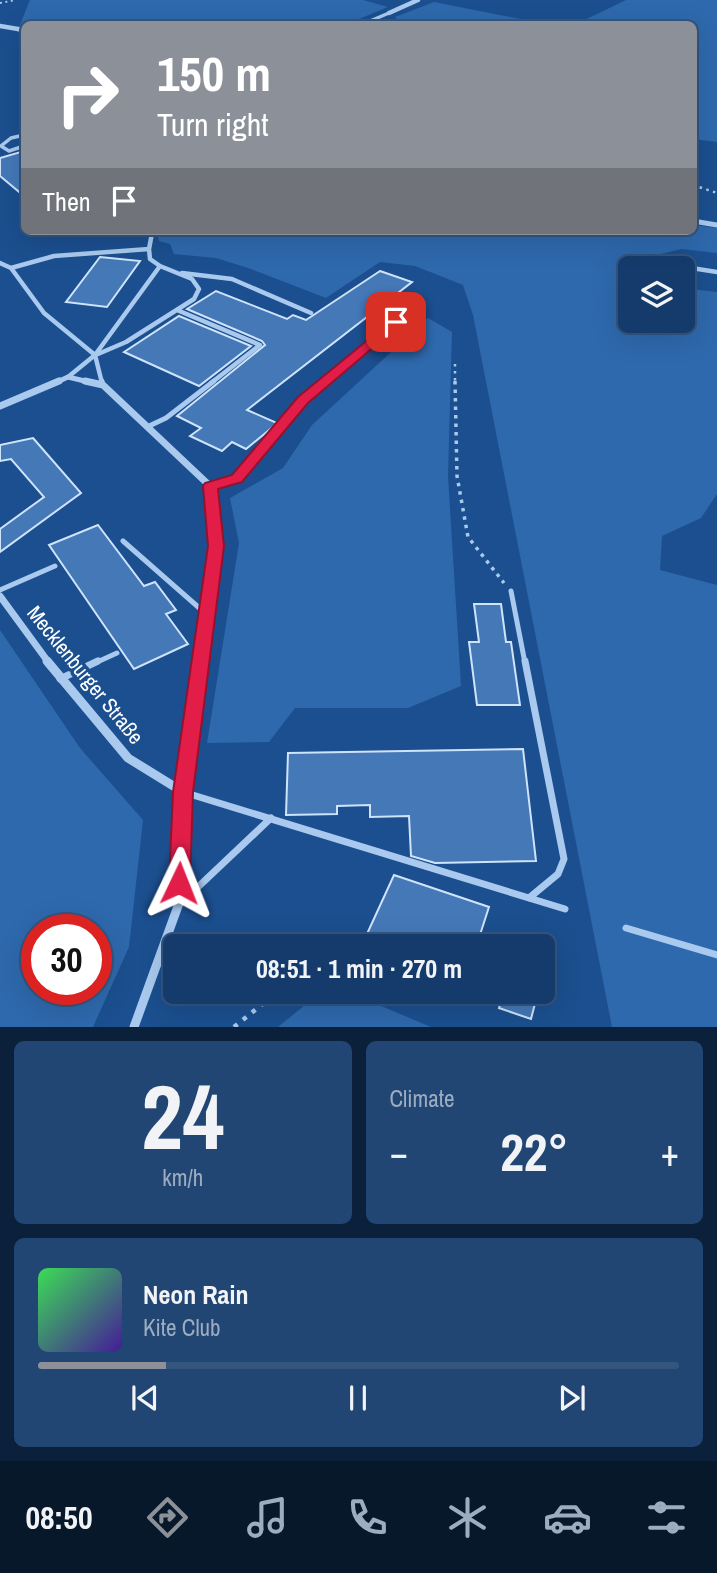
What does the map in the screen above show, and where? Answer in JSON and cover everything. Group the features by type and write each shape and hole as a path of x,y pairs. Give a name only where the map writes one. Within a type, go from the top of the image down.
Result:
{"street":[{"path":"390,13 418,0"},
{"path":"0,26 21,30"},
{"path":"697,222 717,225"},
{"path":"0,406 68,377 103,385 210,486 216,546 183,792 178,906 134,1027"},
{"name":"Mecklenburger Straße","path":"0,596 60,679 128,758 183,792"}],"lane":[{"path":"370,21 390,13"},
{"path":"21,136 11,138 1,146 9,151 21,147"},
{"path":"95,355 126,342 177,310 194,299 199,289 191,279 150,259 152,235"},
{"path":"10,268 54,256 149,249"},
{"path":"0,263 10,268 44,313 95,355 103,385"},
{"path":"68,377 95,355 160,266"},
{"path":"695,269 717,272"},
{"path":"179,273 200,271 311,313"},
{"path":"210,486 237,479 303,400 415,307"},
{"path":"147,427 166,418 260,345 177,310"},
{"path":"123,541 205,613"},
{"path":"0,590 55,566"},
{"path":"511,591 564,859 558,874 529,898"},
{"path":"60,679 117,653"},
{"path":"183,792 565,909"},
{"path":"178,906 271,818"},
{"path":"626,928 717,955"}],"path":[{"path":"0,3 16,0"},
{"path":"697,186 717,193"},
{"path":"455,364 457,476 468,537 511,591"},
{"path":"234,1027 263,1004"}],"shaded area":[{"path":"30,0 363,0 388,7 354,21 21,21"},
{"path":"626,0 717,0 717,142 697,140 697,21 582,21"},
{"path":"434,2 529,21 397,21 395,17"},
{"path":"697,226 717,228 717,253 681,249 661,256 618,256 618,333 695,333 695,289 717,292 717,494 701,518 662,536 660,570 717,585 717,1027 612,1027 473,315 463,285 415,266 380,262 326,298 216,258 174,254 170,244 159,241 158,235 697,235"},
{"path":"428,318 452,332 448,476 461,686 408,708 295,708 269,742 207,743 239,543 230,498 283,468 312,425"},
{"path":"0,630 80,748 143,820 129,947 112,985 112,914 21,914 21,1005 103,1005 93,1027 0,1027"},
{"path":"306,1004 376,1004 431,1027 278,1027"}],"building":[{"path":"21,152 21,194 0,176 0,158"},
{"path":"100,257 140,261 107,307 66,302"},
{"path":"380,271 412,282 247,410 277,423 274,426 246,449 232,442 222,451 190,436 201,428 177,416 265,345 262,341 187,309 216,291 287,319 293,315 306,320"},
{"path":"179,316 251,346 199,386 124,352"},
{"path":"33,438 81,493 0,552 0,529 44,497 11,459 0,461 0,445"},
{"path":"98,525 144,586 155,582 176,610 166,614 188,644 134,669 49,545"},
{"path":"474,604 501,604 506,642 511,642 520,705 477,705 469,642 479,642"},
{"path":"523,749 536,861 435,863 411,856 409,816 370,817 370,805 337,806 337,814 286,815 288,753"},
{"path":"394,875 489,907 480,934 367,934"},
{"path":"500,1004 535,1004 531,1019 499,1008"}],"route":[{"path":"179,883 183,792 216,546 210,486 237,479 303,400 396,322"}]}
